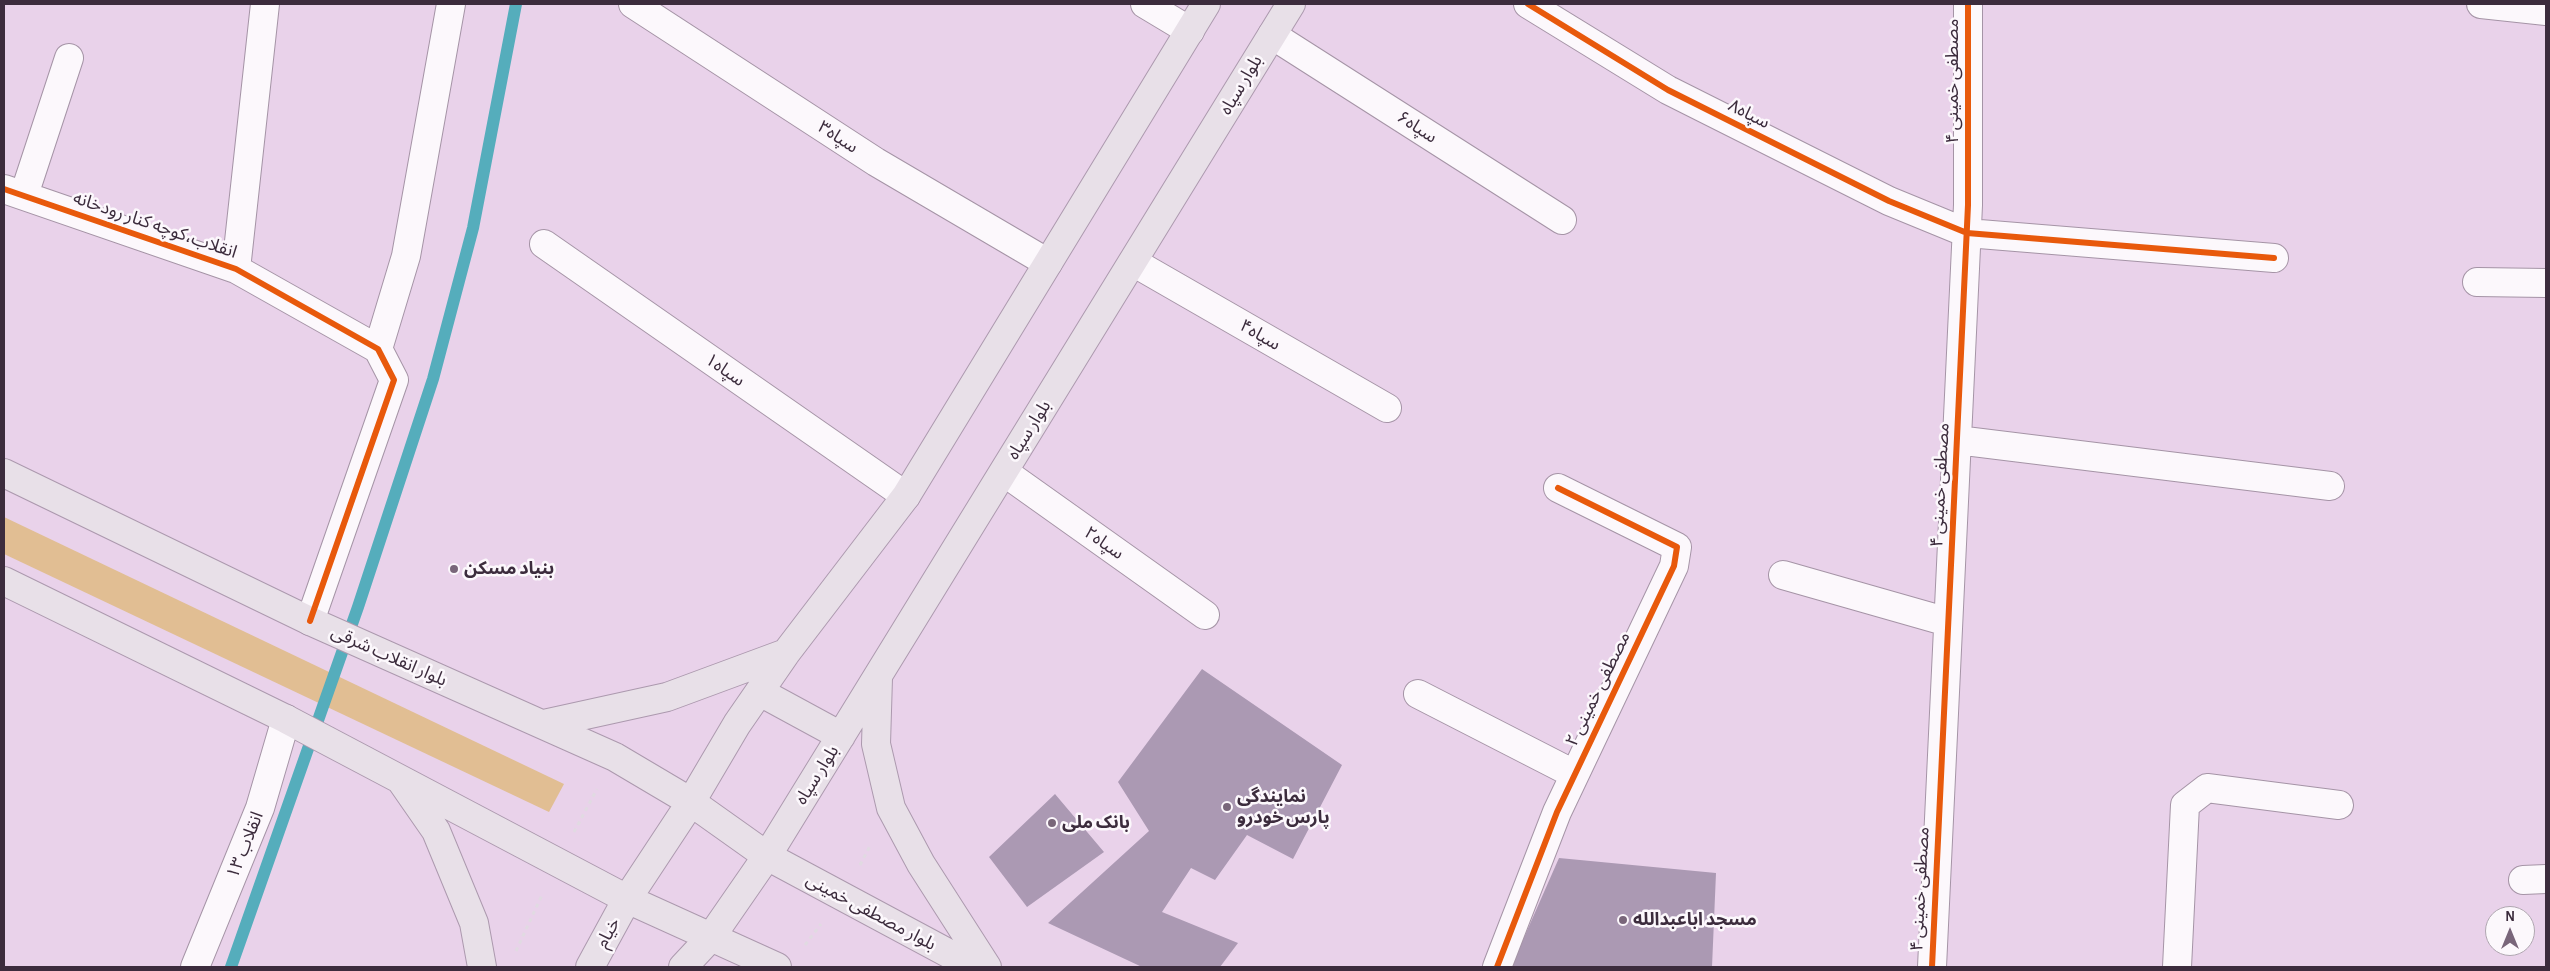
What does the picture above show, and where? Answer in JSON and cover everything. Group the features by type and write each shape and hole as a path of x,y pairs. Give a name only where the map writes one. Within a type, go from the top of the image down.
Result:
{"main road":[{"path":"691,802 737,724 786,653 906,496 1206,4"},
{"name":"بلوار سپاه","path":"711,937 767,856 1291,4"},
{"name":"بلوار انقلاب شرقی","path":"4,473 310,621 615,757 691,802"},
{"path":"4,581 286,719 627,899 777,967"},
{"path":"544,724 667,698 786,653"},
{"path":"878,676 876,744 890,808 926,872 987,967"},
{"path":"760,692 841,736"},
{"path":"400,779 436,831 474,923 482,967"},
{"name":"بلوار مصطفی خمینی","path":"691,802 767,856 974,967"},
{"name":"خیام","path":"590,967 627,899 691,802"},
{"path":"683,967 711,937"}],"street":[{"path":"236,269 265,4"},
{"path":"310,621 394,380 378,348 406,256 451,4"},
{"name":"سپاه۳","path":"633,4 876,162 1048,263"},
{"path":"1146,4 1190,31"},
{"name":"سپاه۸","path":"1528,4 1668,90 1889,201 1967,233 2274,258"},
{"name":"مصطفی خمینی ۴","path":"1932,967 1967,233 1968,4"},
{"path":"2481,4 2546,11"},
{"name":"سپاه۶","path":"1272,35 1562,220"},
{"path":"14,192 70,58"},
{"name":"انقلاب،کوچه کنار رودخانه","path":"14,192 236,269 378,348"},
{"name":"سپاه۱","path":"544,244 906,496"},
{"name":"سپاه۴","path":"1133,262 1387,408"},
{"path":"2477,282 2546,283"},
{"path":"1957,440 2330,486"},
{"name":"سپاه۲","path":"1004,472 1205,615"},
{"name":"مصطفی خمینی ۲","path":"1497,967 1557,812 1674,566 1677,547 1558,488"},
{"path":"1783,575 1948,622"},
{"path":"1418,694 1574,774"},
{"name":"انقلاب ۱۳","path":"195,967 260,808 286,719"},
{"path":"2177,967 2185,805 2207,788 2339,805"}],"shaded area":[{"path":"4,517 564,784 549,812 4,554"}],"building":[{"name":"نمایندگی پارس خودرو","path":"1202,669 1342,765 1293,859 1247,835 1215,880 1191,868 1162,912 1238,943 1220,967 1142,967 1048,923 1149,831 1118,782"},
{"name":"بانک ملی","path":"1055,794 1104,852 1027,907 989,857"},
{"name":"مسجد اباعبدالله","path":"1559,858 1716,873 1712,967 1511,967"}],"waterway":[{"path":"231,967 358,607 433,379 473,228 516,4"}],"cycle path":[{"path":"1528,4 1668,90 1889,201 1967,233 2274,258"},
{"path":"1932,967 1968,205 1968,4"},
{"path":"4,189 236,269 378,349 394,380 310,621"},
{"path":"1497,967 1557,812 1674,566 1677,547 1558,488"}],"place":[{"name":"بنیاد مسکن","path":"454,569"},
{"name":"نمایندگی پارس خودرو","path":"1227,807"},
{"name":"بانک ملی","path":"1052,823"},
{"name":"مسجد اباعبدالله","path":"1623,920"}]}
